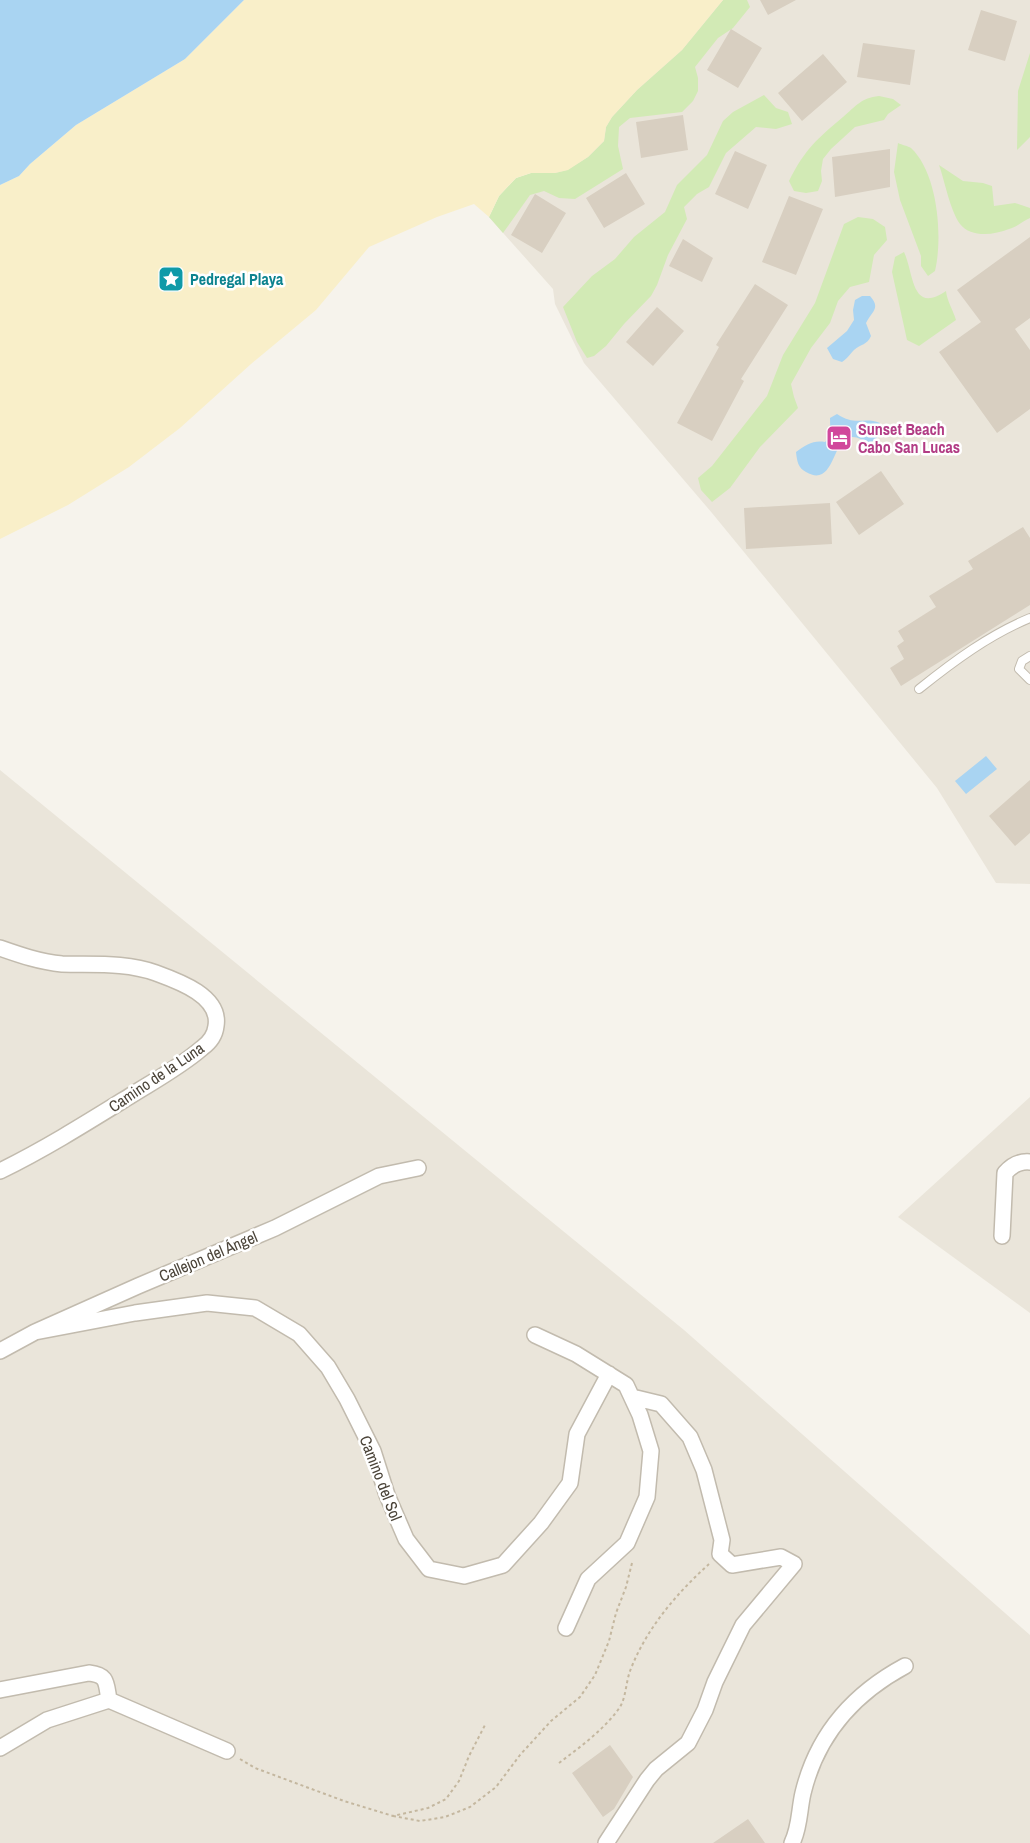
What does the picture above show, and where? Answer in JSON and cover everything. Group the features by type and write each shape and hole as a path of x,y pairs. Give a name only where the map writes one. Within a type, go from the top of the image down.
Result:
{"street":[{"name":"Camino de la Luna","path":"0,948 41,961 61,964 110,964 137,967 193,989 206,999 215,1011 216,1018 213,1035 204,1047 96,1117 0,1171"},
{"path":"1002,1236 1005,1173 1012,1166 1024,1161 1030,1162"},
{"name":"Callejon del Ángel","path":"0,1351 35,1332 275,1228 379,1176 418,1168"},
{"name":"Camino del Sol","path":"35,1332 135,1312 207,1303 255,1308 299,1334 328,1367 374,1451 387,1495 406,1539 429,1569 464,1576 503,1565 541,1523 570,1483 577,1434 609,1374"},
{"path":"535,1335 576,1354 626,1385 640,1415 651,1451 647,1497 627,1543 588,1579 566,1628"},
{"path":"606,1843 647,1780 656,1769 687,1743 705,1710 715,1682 743,1625 794,1564 781,1557 732,1565 720,1554 722,1540 705,1470 690,1437 661,1404 632,1398"},
{"path":"792,1843 797,1832 803,1793 828,1731 849,1706 884,1677 905,1666"},
{"path":"0,1690 89,1673 99,1674 106,1681 109,1700"},
{"path":"0,1748 47,1720 109,1700 227,1751"}],"lane":[{"path":"920,689 965,653 1030,618"},
{"path":"1030,656 1019,666 1021,673 1030,680"}],"path":[{"path":"559,1763 605,1724 622,1704 630,1672 648,1635 687,1584 720,1554"},
{"path":"227,1751 255,1768 344,1801 393,1816 420,1821 445,1817 470,1807 496,1787 520,1755 543,1730 580,1697 595,1675 609,1641 632,1563"},
{"path":"393,1816 428,1808 446,1799 459,1781 485,1725"}],"shaded area":[{"name":"Sunset Beach Cabo San Lucas","path":"723,0 1030,0 1030,884 996,883 937,788 712,513 584,363 555,304 553,289 489,217"},
{"path":"0,770 684,1330 1030,1635 1030,1843 0,1843"},
{"path":"1030,1097 1030,1313 898,1217"}],"green space":[{"path":"723,0 747,0 750,7 733,28 718,38 695,67 698,91 693,101 682,112 630,118 619,127 618,146 623,169 575,199 559,198 544,191 530,195 503,233 489,217 499,196 516,178 531,173 555,173 567,170 588,157 604,141 606,127 612,117 637,90 682,50"},
{"path":"1030,53 1030,137 1017,150 1018,91"},
{"path":"764,95 776,108 788,112 792,124 776,129 756,127 726,153 709,187 697,194 684,207 687,219 668,255 651,296 606,346 594,356 587,358 577,342 563,307 592,276 615,259 634,237 665,212 677,185 707,155 723,121 733,112"},
{"path":"879,96 893,99 901,105 888,114 884,120 855,127 831,149 823,159 822,181 818,191 806,193 794,191 789,181 812,145 859,103"},
{"path":"898,143 911,148 920,159 933,189 938,241 935,271 928,276 921,266 921,256 900,200 894,172"},
{"path":"939,165 963,181 992,186 994,206 1015,203 1030,208 1030,218 997,233 970,232 960,224 953,211"},
{"path":"858,217 873,219 885,227 887,240 874,255 869,282 850,287 838,301 830,323 811,348 791,384 798,408 760,447 730,488 712,502 701,490 698,478 712,466 767,396 783,355 815,303 844,224"},
{"path":"904,252 912,280 920,295 926,298 935,297 946,291 956,320 919,346 907,340 892,272 895,257"}],"sand":[{"name":"Pedregal Playa","path":"244,0 723,0 682,50 637,90 612,117 606,127 604,141 588,157 568,170 555,173 531,173 516,178 499,196 489,217 474,204 437,217 369,247 316,310 251,364 180,428 129,467 68,505 0,539 0,185 19,176 76,125 185,59"}],"water":[{"path":"0,0 244,0 185,59 76,125 19,176 0,185"},
{"path":"862,296 870,296 875,304 866,323 871,336 842,362 833,359 827,348 847,331 854,320 855,300"},
{"path":"837,414 850,420 869,420 880,423 879,435 869,443 856,437 847,438 838,448 827,470 815,475 806,472 798,464 796,452 813,442 825,442 830,434 830,418"},
{"path":"986,756 997,769 966,794 955,781"}],"building":[{"path":"760,0 796,0 768,15"},
{"path":"981,10 1017,21 1005,61 968,50"},
{"path":"731,29 762,48 738,88 707,70"},
{"path":"863,43 915,50 910,85 857,77"},
{"path":"823,54 847,82 802,121 778,93"},
{"path":"683,115 688,150 641,158 636,122"},
{"path":"890,149 890,187 835,197 832,157"},
{"path":"735,151 767,165 748,209 715,194"},
{"path":"626,173 645,204 604,228 586,198"},
{"path":"535,194 566,213 542,253 511,235"},
{"path":"789,196 823,209 796,275 762,262"},
{"path":"1030,237 1030,318 1015,329 1030,350 1030,409 997,433 939,352 981,322 957,290"},
{"path":"683,239 713,258 702,282 669,266"},
{"path":"755,284 788,305 741,379 744,381 712,441 677,423 719,347 716,345"},
{"path":"657,307 684,331 653,366 626,342"},
{"path":"881,471 904,504 859,535 836,502"},
{"path":"830,503 832,544 746,549 744,508"},
{"path":"1023,527 1030,538 1030,605 901,686 890,668 904,659 897,646 904,641 898,631 936,607 929,596 973,569 968,561"},
{"path":"1030,780 1030,833 1015,846 989,816"},
{"path":"610,1745 633,1777 614,1809 603,1817 572,1773"},
{"path":"748,1819 765,1843 713,1843"}],"place":[{"name":"Pedregal Playa","path":"171,279"},
{"name":"Sunset Beach Cabo San Lucas","path":"839,438"}]}
